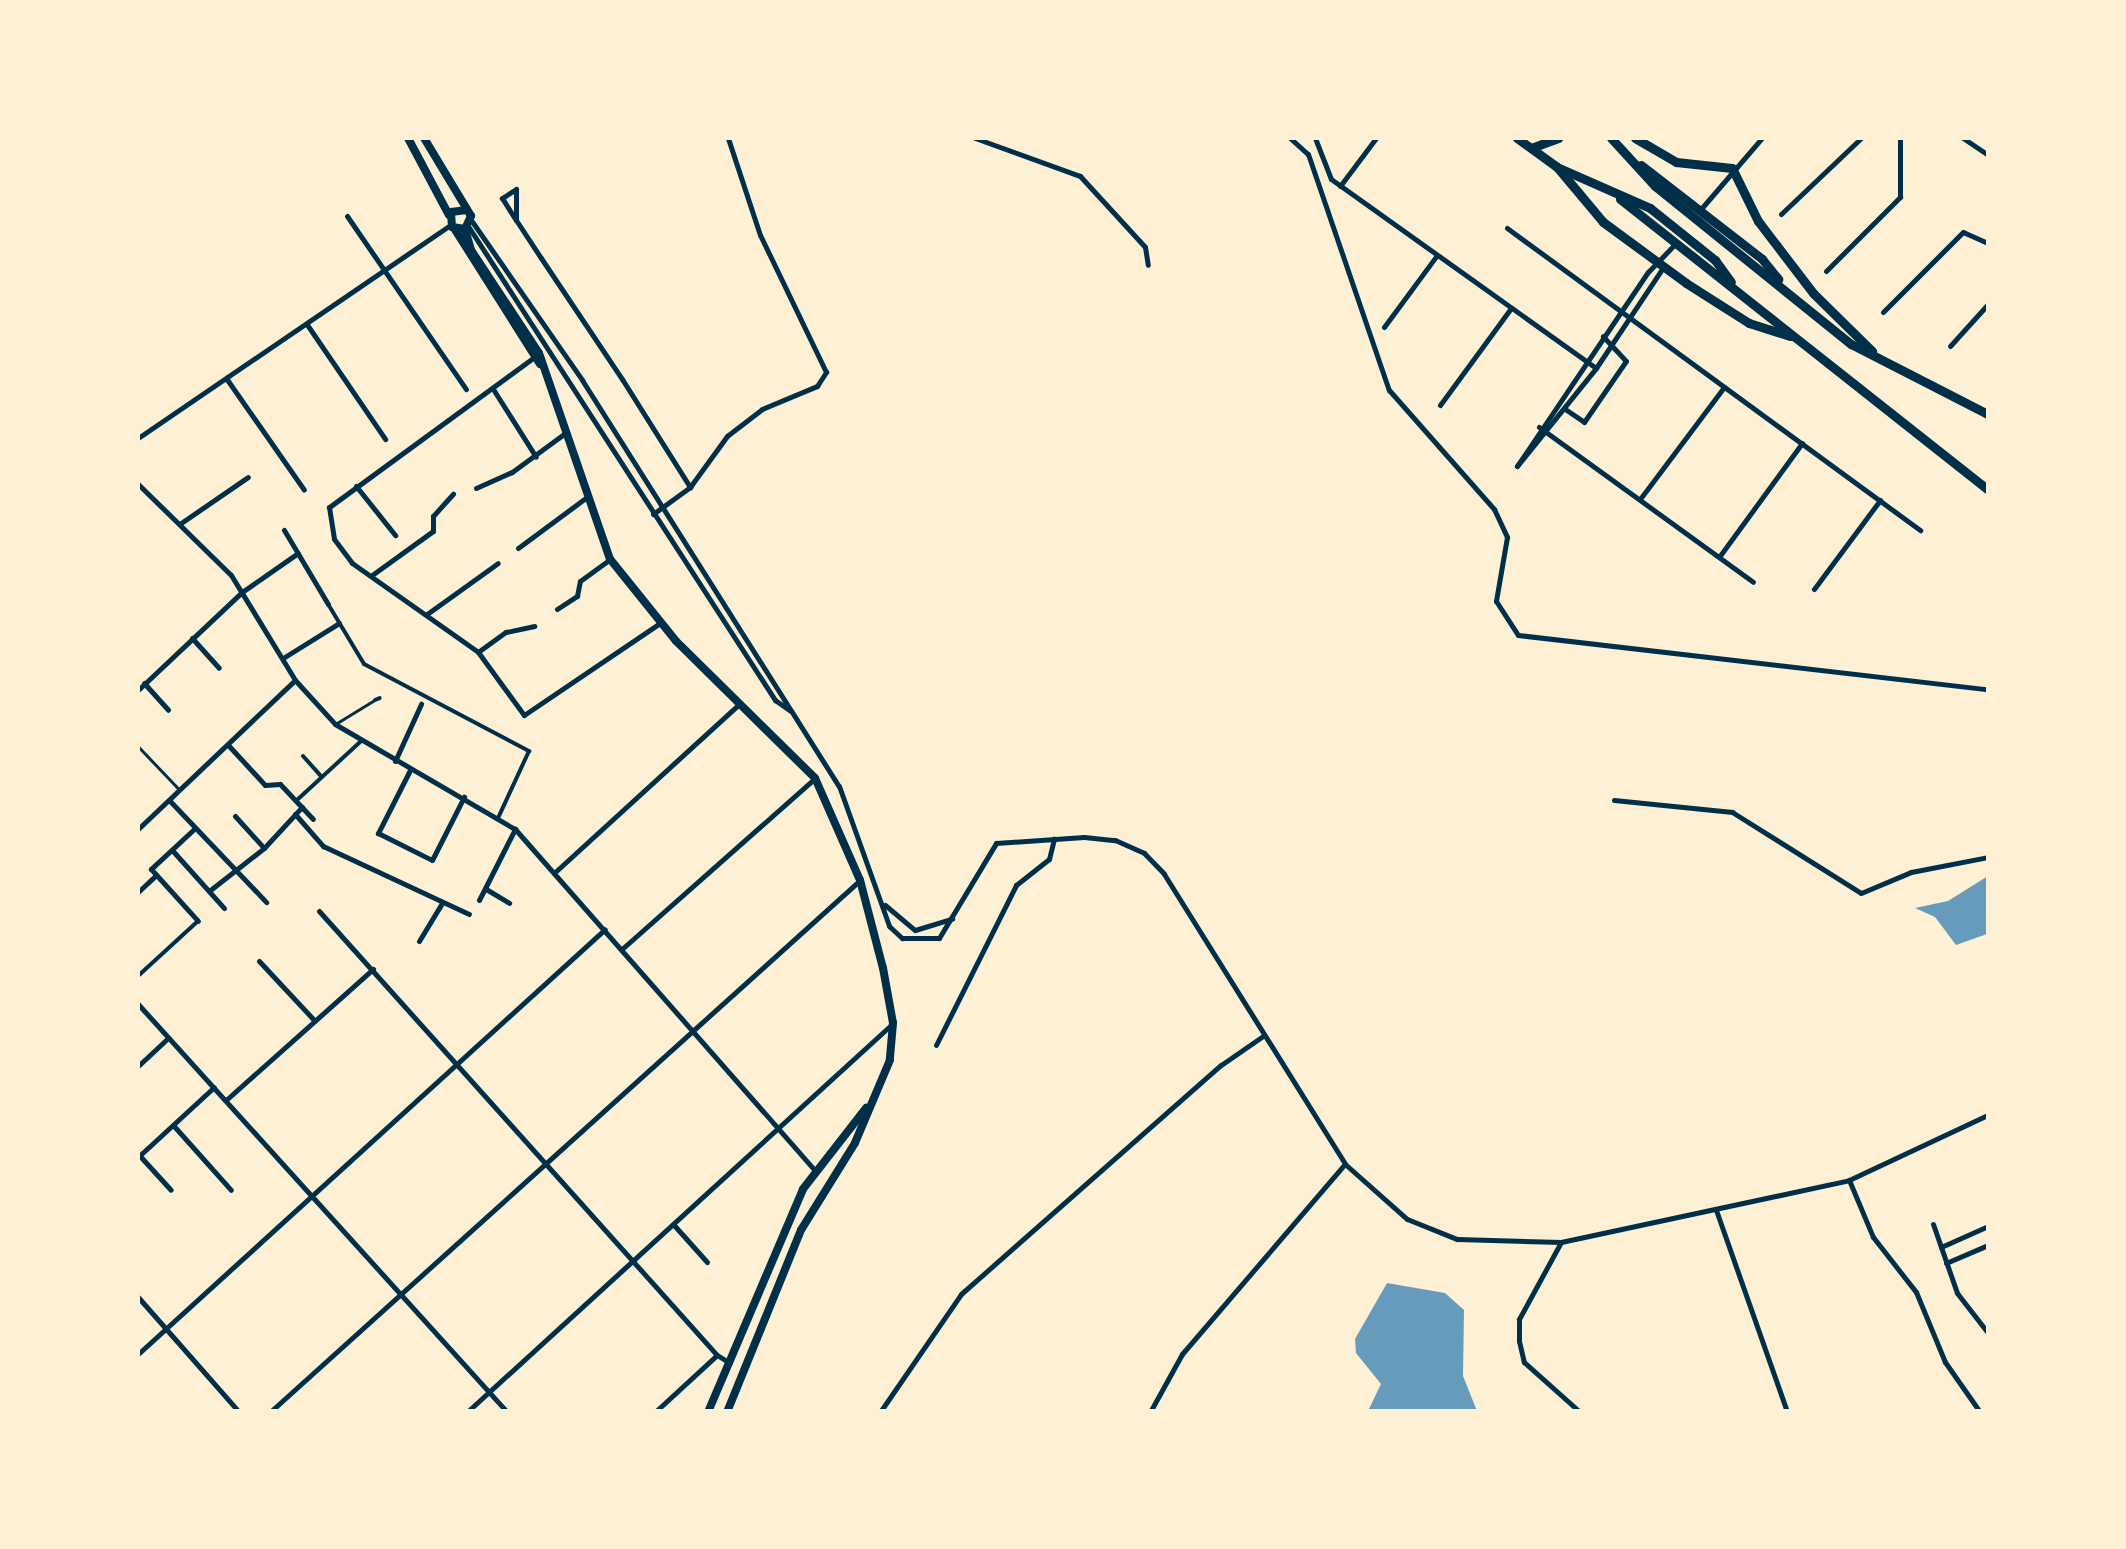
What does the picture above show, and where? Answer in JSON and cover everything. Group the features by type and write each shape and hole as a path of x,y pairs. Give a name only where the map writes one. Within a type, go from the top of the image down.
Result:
{"main road":[{"path":"408,138 543,367 610,559 660,623 815,778 860,880 893,1023 890,1060 872,1102 802,1230 727,1412"},
{"path":"424,138 467,210"},
{"path":"1517,138 1557,167 1620,199 1650,208 1715,260 1732,284 1795,338 1988,490"},
{"path":"1531,148 1558,138"},
{"path":"1611,138 1634,161 1662,175 1762,259 1784,288 1887,366 1988,414"},
{"path":"1635,138 1676,162 1732,168 1748,206 1813,293 1887,366"},
{"path":"1557,167 1603,222 1749,323 1795,338"},
{"path":"460,224 456,208 467,210"},
{"path":"460,224 467,210"},
{"path":"708,1412 815,1170 872,1102"}],"street":[{"path":"653,514 690,487 726,436 762,409 816,386 826,372 760,235 728,138"},
{"path":"975,138 1080,176 1144,247 1148,265"},
{"path":"1290,138 1308,154 1389,390 1494,509 1506,537 1496,601 1518,635 1988,689"},
{"path":"1315,138 1340,186 1596,368"},
{"path":"1340,186 1376,138"},
{"path":"1662,262 1632,319 1547,433 1517,466 1621,311 1732,168 1762,138"},
{"path":"1781,214 1861,138"},
{"path":"1826,271 1900,197 1900,138"},
{"path":"1963,138 1988,154"},
{"path":"516,220 516,189 502,198 516,220 690,487"},
{"path":"348,216 466,389"},
{"path":"138,438 460,224"},
{"path":"460,224 552,334 793,712 851,810 888,926 902,938 939,938 955,918 976,866 996,843 1115,840 1144,854 1164,874 1345,1164 1407,1219 1457,1240 1561,1242 1849,1180 1988,1115"},
{"path":"460,224 775,700 793,712"},
{"path":"1507,228 1920,530"},
{"path":"1883,312 1962,232 1988,243"},
{"path":"1384,327 1437,255"},
{"path":"1950,346 1988,304"},
{"path":"1440,405 1511,308"},
{"path":"307,326 385,439"},
{"path":"541,341 552,334"},
{"path":"1565,409 1584,422 1626,361 1604,336"},
{"path":"536,356 329,507 334,539 352,564 478,652 524,716 660,623"},
{"path":"564,376 575,368"},
{"path":"225,377 304,490"},
{"path":"1640,499 1724,386"},
{"path":"494,389 536,456"},
{"path":"1540,427 1753,582"},
{"path":"476,488 536,456 566,432"},
{"path":"1719,557 1802,444"},
{"path":"619,462 630,455"},
{"path":"181,524 248,477"},
{"path":"138,484 181,524 242,592 295,680 336,724 360,742 499,816 515,829 781,1124 815,1170"},
{"path":"356,486 395,535"},
{"path":"372,575 432,530 433,516 452,494"},
{"path":"518,548 587,498"},
{"path":"1814,589 1880,500"},
{"path":"284,530 364,664 528,752 499,816"},
{"path":"138,690 242,592 298,553"},
{"path":"685,563 694,556"},
{"path":"557,609 578,596 580,580 610,559"},
{"path":"426,614 498,563"},
{"path":"283,658 339,623"},
{"path":"478,652 506,632 534,626"},
{"path":"192,638 219,668"},
{"path":"138,826 229,746 295,680"},
{"path":"144,684 168,710"},
{"path":"554,874 740,703"},
{"path":"395,761 422,704"},
{"path":"296,800 360,742"},
{"path":"229,746 264,784 280,784 313,819"},
{"path":"302,756 322,777"},
{"path":"411,769 378,833 432,860 464,797"},
{"path":"622,948 815,778"},
{"path":"168,800 266,902"},
{"path":"1614,800 1732,812 1861,893 1911,872 1988,857"},
{"path":"209,891 264,848 302,807"},
{"path":"295,814 323,846 469,914"},
{"path":"235,816 264,848"},
{"path":"138,976 198,921 151,869 194,829"},
{"path":"479,900 515,829"},
{"path":"936,1046 1016,885 1050,859 1054,839"},
{"path":"172,850 224,908"},
{"path":"138,892 156,875"},
{"path":"270,1412 692,1026 860,880"},
{"path":"485,888 509,903"},
{"path":"881,900 915,930 955,918"},
{"path":"419,942 442,903"},
{"path":"319,910 717,1354 730,1362"},
{"path":"138,1354 605,929"},
{"path":"259,961 314,1020"},
{"path":"226,1100 374,968"},
{"path":"138,1004 507,1412"},
{"path":"467,1412 893,1023"},
{"path":"880,1412 961,1294 1221,1065 1263,1036"},
{"path":"138,1066 168,1038"},
{"path":"171,1190 138,1156 214,1088"},
{"path":"173,1125 231,1190"},
{"path":"1150,1412 1182,1354 1345,1164"},
{"path":"1849,1180 1873,1237 1916,1292 1945,1362 1980,1412"},
{"path":"1716,1210 1787,1412"},
{"path":"673,1224 708,1262"},
{"path":"1933,1224 1956,1293 1988,1333"},
{"path":"1940,1247 1988,1226"},
{"path":"1561,1242 1519,1319 1519,1341 1524,1362 1580,1412"},
{"path":"1946,1263 1988,1245"},
{"path":"138,1296 240,1412"},
{"path":"655,1412 717,1354"}],"lane":[{"path":"336,724 377,699"},
{"path":"138,746 180,790"}],"water":[{"path":"1988,876 1987,934 1956,945 1935,917 1915,908 1948,901"},
{"path":"1387,1283 1445,1293 1464,1310 1463,1376 1477,1411 1368,1411 1381,1384 1356,1353 1355,1339"}]}
